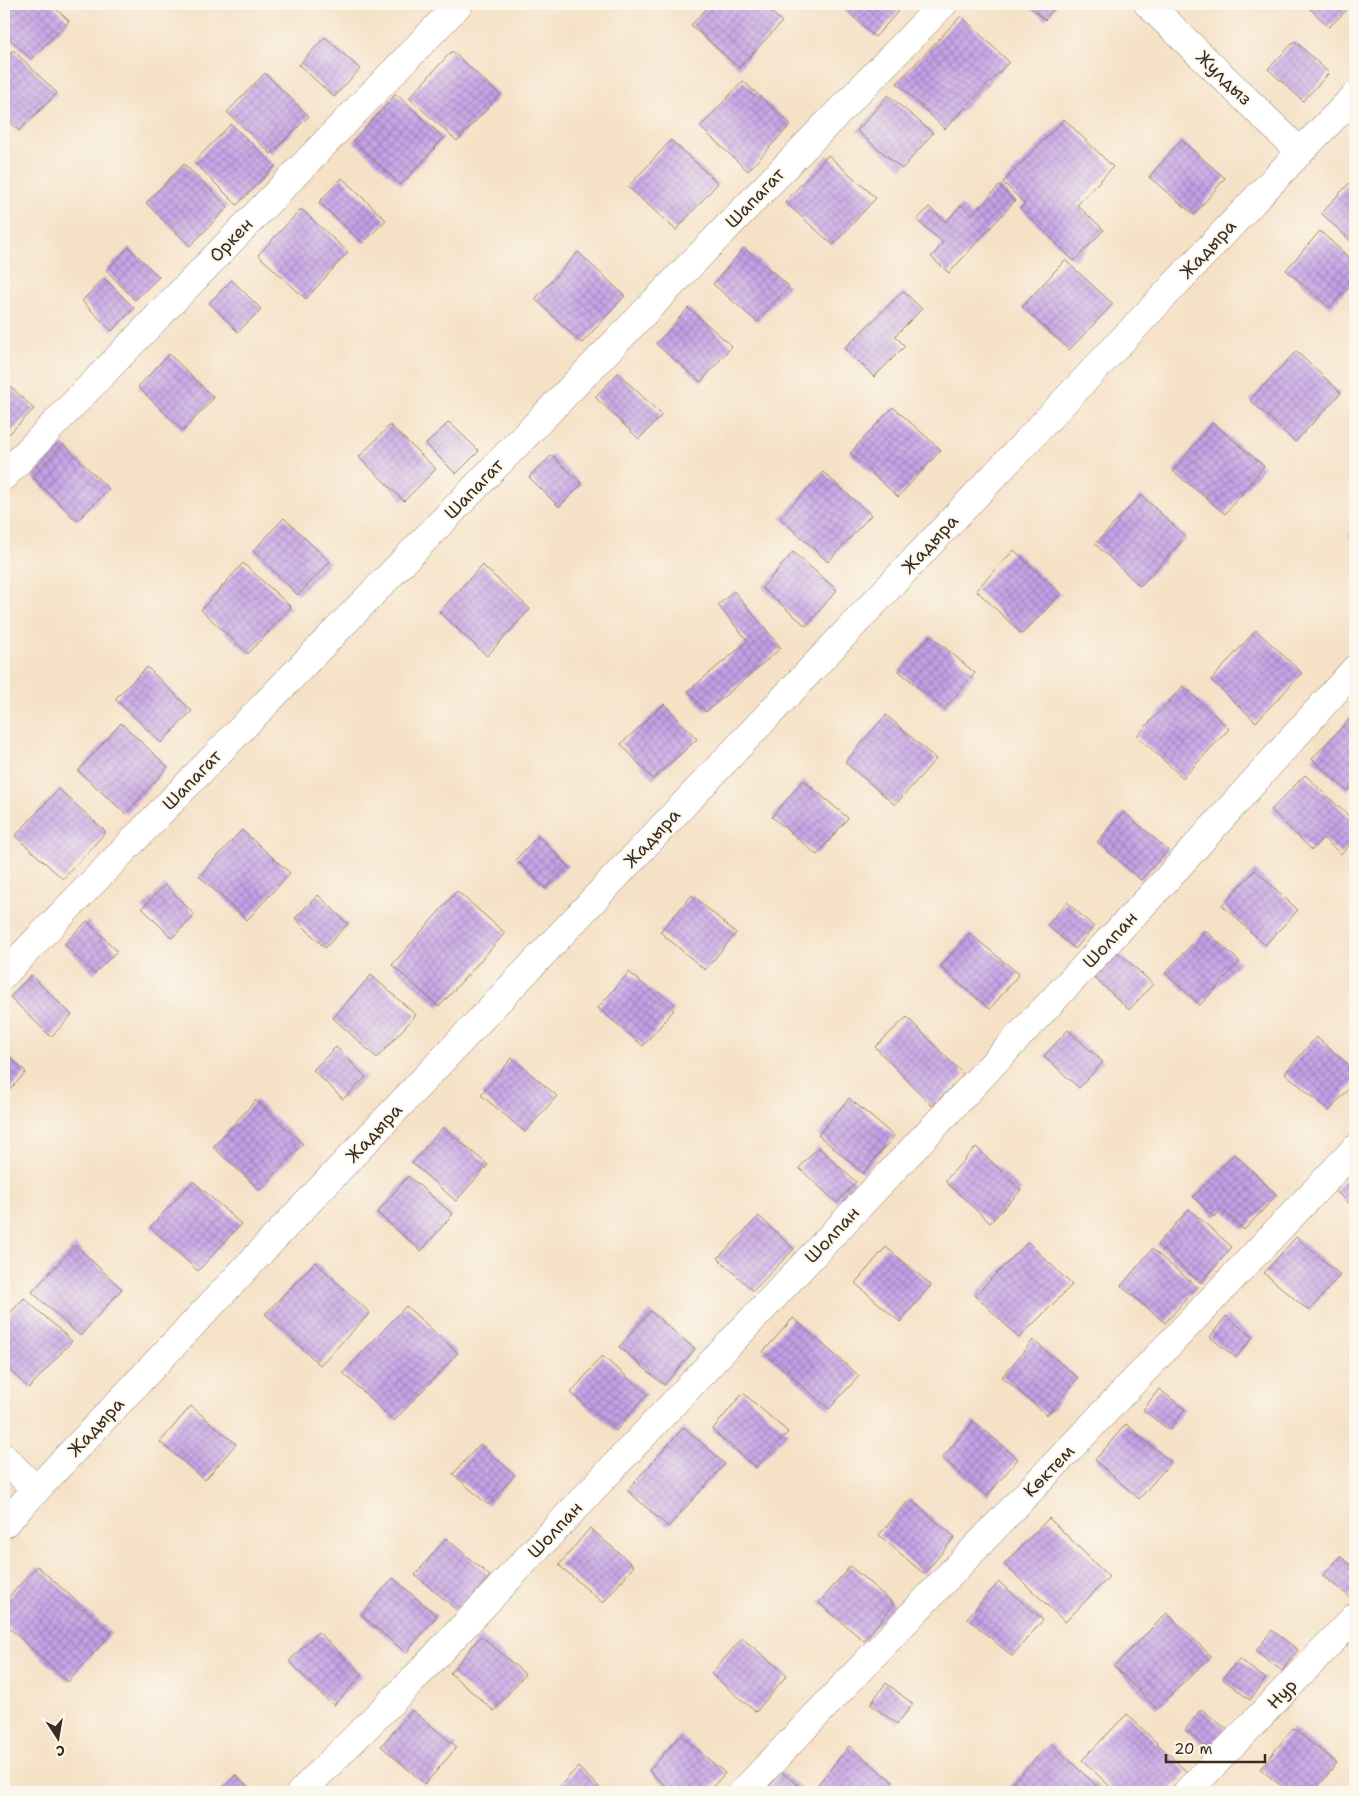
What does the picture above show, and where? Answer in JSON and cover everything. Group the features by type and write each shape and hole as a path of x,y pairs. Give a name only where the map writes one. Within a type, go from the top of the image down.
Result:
{"street":[{"name":"Оркен","path":"4,476 459,4"},
{"name":"Шапагат","path":"4,974 943,4"},
{"name":"Жулдыз","path":"1148,4 1300,152"},
{"name":"Жадыра","path":"4,1524 1300,152 1355,98"},
{"name":"Шолпан","path":"301,1792 413,1680 1145,903 1355,669"},
{"name":"Көктем","path":"743,1792 1355,1149"},
{"path":"4,1458 36,1490"},
{"name":"Нур","path":"1187,1792 1355,1617"}],"building":[{"path":"4,4 51,4 69,21 31,59 4,33"},
{"path":"711,4 763,4 782,22 739,68 691,25"},
{"path":"839,4 905,4 875,37"},
{"path":"1026,4 1058,4 1045,20"},
{"path":"1305,4 1353,4 1329,27"},
{"path":"961,16 1009,62 945,129 897,83"},
{"path":"325,37 360,69 334,97 299,65"},
{"path":"1295,41 1329,73 1303,101 1268,69"},
{"path":"13,50 57,93 19,131 4,117 4,59"},
{"path":"452,51 500,95 457,141 409,98"},
{"path":"265,73 309,116 271,154 227,112"},
{"path":"743,81 791,124 748,171 700,127"},
{"path":"396,94 444,138 401,185 353,141"},
{"path":"888,95 933,133 902,169 857,131"},
{"path":"1064,119 1113,167 1077,205 1104,230 1074,261 1020,208 1025,204 1003,182"},
{"path":"231,124 275,166 237,205 194,162"},
{"path":"671,140 718,183 676,230 628,187"},
{"path":"1181,140 1225,178 1194,215 1149,177"},
{"path":"828,155 876,198 833,245 785,202"},
{"path":"184,164 228,207 190,246 146,203"},
{"path":"1355,177 1355,245 1321,213"},
{"path":"342,178 386,220 363,243 319,202"},
{"path":"999,186 1015,201 949,273 931,257 943,243 917,220 929,207 946,222 961,205 972,215"},
{"path":"301,209 348,252 306,299 258,255"},
{"path":"1320,231 1355,263 1355,280 1330,308 1286,270"},
{"path":"129,247 159,277 135,300 106,270"},
{"path":"744,248 789,286 757,322 713,284"},
{"path":"578,252 625,296 582,343 535,299"},
{"path":"1065,260 1113,304 1069,350 1022,307"},
{"path":"104,278 134,308 112,331 82,301"},
{"path":"232,280 261,309 238,332 209,303"},
{"path":"903,291 922,309 895,336 905,346 874,377 845,348"},
{"path":"688,308 732,346 701,382 656,344"},
{"path":"1296,351 1341,393 1295,442 1250,400"},
{"path":"169,354 214,398 183,431 138,387"},
{"path":"618,373 662,415 639,439 595,397"},
{"path":"4,380 34,409 4,439"},
{"path":"893,407 941,450 898,497 850,453"},
{"path":"449,422 479,451 456,474 426,444"},
{"path":"1213,423 1264,466 1225,514 1173,471"},
{"path":"390,425 436,469 404,501 359,457"},
{"path":"63,444 109,489 77,521 32,477"},
{"path":"552,455 582,484 559,507 529,477"},
{"path":"823,472 871,515 828,562 780,518"},
{"path":"1141,495 1186,537 1140,586 1095,544"},
{"path":"284,518 330,562 298,595 253,551"},
{"path":"1355,529 1355,541 1349,536"},
{"path":"1014,550 1061,594 1022,634 976,590"},
{"path":"793,552 837,590 806,626 762,588"},
{"path":"243,563 291,607 248,654 201,610"},
{"path":"482,565 530,609 487,656 439,612"},
{"path":"734,591 781,648 706,712 688,691 748,641 718,605"},
{"path":"1256,630 1302,673 1256,722 1211,680"},
{"path":"930,635 975,673 944,709 899,671"},
{"path":"147,667 192,711 161,743 115,699"},
{"path":"1183,686 1229,729 1183,778 1137,736"},
{"path":"664,704 697,739 653,779 621,744"},
{"path":"886,715 936,759 895,805 845,762"},
{"path":"1352,716 1355,719 1355,783 1347,791 1312,759"},
{"path":"121,723 168,767 126,814 78,771"},
{"path":"1305,775 1355,822 1355,839 1341,854 1323,838 1312,850 1271,810"},
{"path":"803,780 848,818 817,855 772,817"},
{"path":"59,789 106,832 63,879 15,836"},
{"path":"1124,812 1168,850 1141,880 1097,842"},
{"path":"242,830 290,873 247,920 199,876"},
{"path":"538,836 568,866 545,888 516,859"},
{"path":"1255,870 1298,910 1265,945 1222,905"},
{"path":"165,885 195,915 172,938 142,908"},
{"path":"457,891 505,933 439,1007 392,965"},
{"path":"318,895 348,924 325,948 295,918"},
{"path":"692,895 736,933 705,970 660,932"},
{"path":"1067,902 1094,927 1075,949 1047,925"},
{"path":"87,921 117,951 94,974 64,944"},
{"path":"1205,930 1240,962 1200,1005 1165,973"},
{"path":"969,933 1019,974 990,1009 940,967"},
{"path":"1118,952 1153,984 1129,1010 1094,977"},
{"path":"629,972 674,1010 643,1046 598,1008"},
{"path":"31,975 72,1015 51,1037 10,997"},
{"path":"371,975 416,1015 377,1058 333,1018"},
{"path":"907,1017 964,1075 932,1106 875,1047"},
{"path":"1068,1030 1103,1062 1079,1088 1044,1056"},
{"path":"1316,1037 1355,1070 1355,1081 1329,1111 1285,1073"},
{"path":"336,1047 366,1077 343,1099 313,1070"},
{"path":"4,1052 26,1072 4,1096"},
{"path":"512,1058 557,1096 525,1132 481,1095"},
{"path":"849,1098 894,1136 863,1173 818,1135"},
{"path":"256,1100 303,1144 260,1190 213,1147"},
{"path":"443,1127 488,1165 456,1201 412,1163"},
{"path":"818,1147 856,1182 837,1203 799,1168"},
{"path":"976,1147 1021,1190 990,1223 945,1181"},
{"path":"1235,1154 1277,1195 1244,1230 1222,1209 1214,1217 1193,1197"},
{"path":"1355,1167 1355,1208 1335,1191"},
{"path":"408,1176 453,1214 421,1251 377,1213"},
{"path":"193,1181 241,1224 198,1271 150,1227"},
{"path":"1189,1209 1232,1247 1201,1283 1157,1245"},
{"path":"759,1216 794,1249 753,1291 718,1258"},
{"path":"1296,1237 1340,1275 1309,1311 1264,1273"},
{"path":"1028,1242 1072,1285 1019,1338 975,1295"},
{"path":"75,1245 122,1289 80,1336 32,1292"},
{"path":"886,1247 931,1285 900,1322 855,1283"},
{"path":"1152,1249 1197,1287 1165,1323 1121,1286"},
{"path":"315,1262 370,1313 320,1365 265,1314"},
{"path":"24,1298 72,1341 29,1388 4,1365 4,1320"},
{"path":"406,1306 458,1353 394,1421 343,1373"},
{"path":"650,1311 695,1349 664,1385 619,1347"},
{"path":"1226,1316 1253,1337 1236,1358 1210,1337"},
{"path":"793,1318 859,1376 829,1409 763,1352"},
{"path":"1033,1340 1078,1378 1047,1415 1002,1377"},
{"path":"602,1356 647,1394 616,1431 571,1393"},
{"path":"1159,1389 1185,1409 1169,1430 1143,1410"},
{"path":"743,1393 788,1432 756,1468 712,1430"},
{"path":"191,1406 236,1444 205,1480 160,1442"},
{"path":"974,1421 1018,1459 987,1496 942,1458"},
{"path":"1126,1424 1171,1462 1139,1499 1095,1460"},
{"path":"684,1427 725,1464 668,1527 627,1490"},
{"path":"480,1444 515,1475 488,1505 453,1474"},
{"path":"910,1499 955,1537 924,1574 879,1535"},
{"path":"1049,1518 1109,1577 1065,1622 1004,1564"},
{"path":"590,1528 634,1566 603,1603 559,1565"},
{"path":"446,1538 490,1576 459,1612 415,1575"},
{"path":"1340,1556 1355,1568 1355,1590 1350,1597 1323,1576"},
{"path":"37,1566 112,1633 68,1682 4,1623 4,1602"},
{"path":"850,1566 894,1604 864,1641 819,1603"},
{"path":"393,1578 437,1616 406,1653 361,1615"},
{"path":"999,1582 1043,1620 1012,1656 967,1618"},
{"path":"1167,1613 1211,1656 1157,1709 1114,1666"},
{"path":"1272,1630 1298,1650 1282,1671 1256,1651"},
{"path":"318,1632 363,1675 333,1706 289,1661"},
{"path":"481,1636 525,1674 494,1711 450,1673"},
{"path":"742,1638 787,1675 756,1712 711,1674"},
{"path":"1239,1659 1266,1679 1250,1700 1223,1679"},
{"path":"886,1683 913,1704 897,1724 870,1704"},
{"path":"1201,1709 1228,1730 1211,1750 1185,1730"},
{"path":"412,1710 457,1747 425,1784 381,1746"},
{"path":"1127,1714 1187,1772 1168,1792 1116,1792 1082,1760"},
{"path":"1293,1728 1337,1763 1314,1792 1289,1792 1260,1769"},
{"path":"680,1735 725,1773 708,1792 673,1792 649,1771"},
{"path":"1051,1743 1103,1792 1011,1792 1007,1788"},
{"path":"849,1746 893,1782 885,1792 823,1792 816,1787"},
{"path":"578,1767 601,1789 598,1792 554,1792"},
{"path":"781,1772 807,1792 765,1792"},
{"path":"236,1775 254,1792 219,1792"}]}
